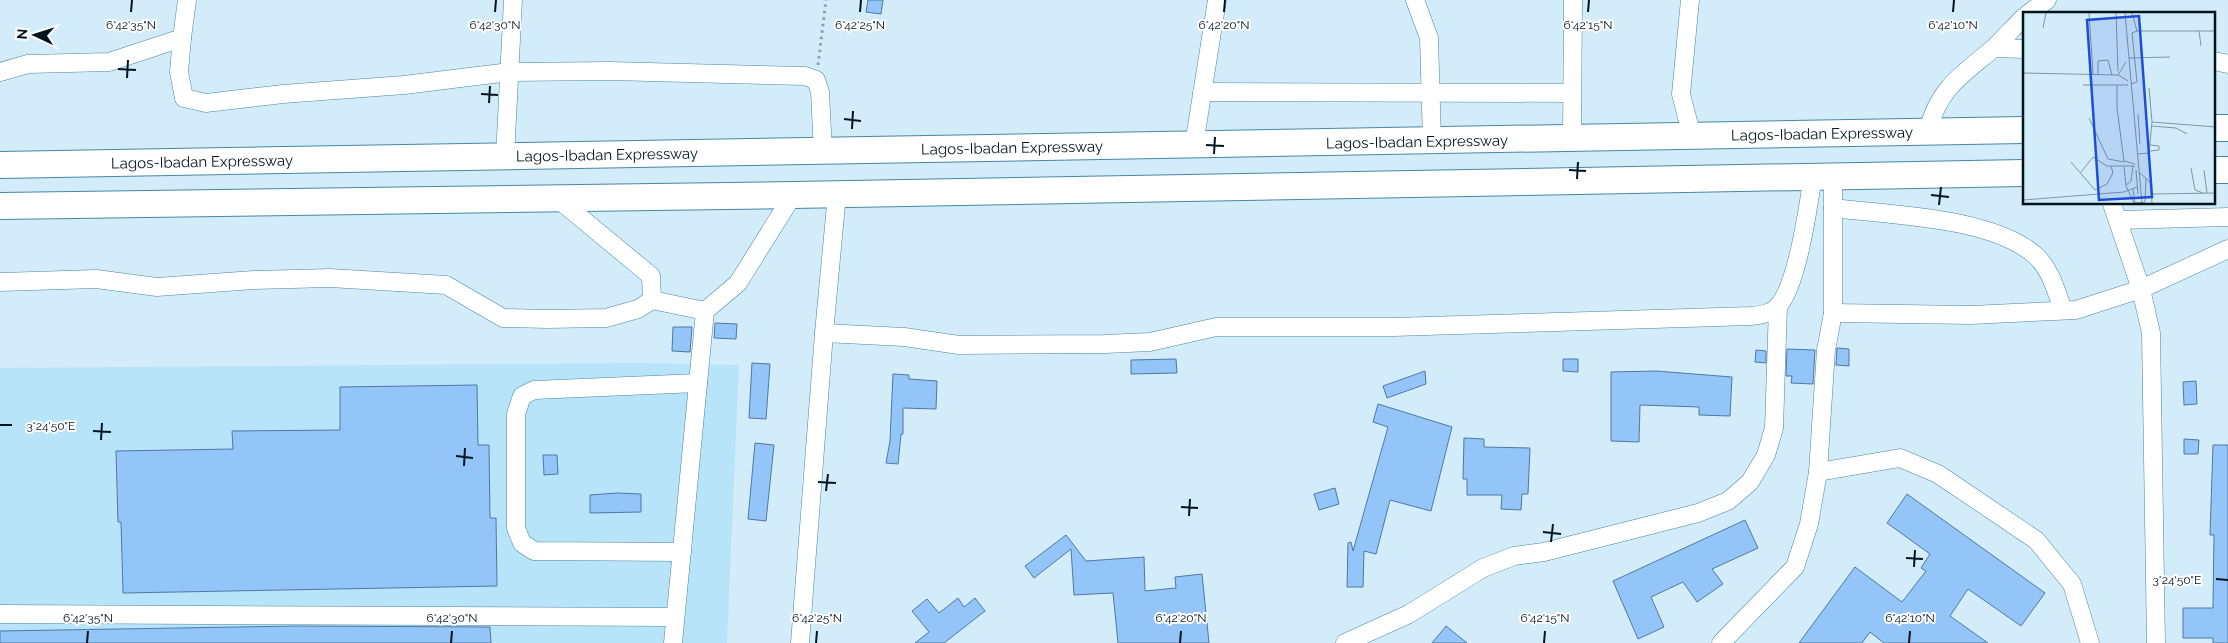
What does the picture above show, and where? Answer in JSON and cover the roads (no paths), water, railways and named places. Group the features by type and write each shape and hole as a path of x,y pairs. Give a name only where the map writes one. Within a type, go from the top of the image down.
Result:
{"highway":[{"name":"Lagos-Ibadan Expressway","path":"0,165 1432,142 2023,130"},
{"path":"0,206 558,199 2023,173"}],"street":[{"path":"186,0 179,72 184,98 206,103 283,94 404,85 510,72 620,71 804,76 816,80 820,92 823,152"},
{"path":"505,157 513,0"},
{"path":"1194,145 1217,0"},
{"path":"1415,0 1429,38 1432,142"},
{"path":"1572,139 1573,0"},
{"path":"1690,0 1681,94 1692,137"},
{"path":"2031,12 2047,0"},
{"path":"1928,132 1937,105 1955,79 1994,48 2023,18"},
{"path":"0,72 28,64 109,62 182,38"},
{"path":"1994,48 2023,49"},
{"path":"1202,92 1572,93"},
{"path":"1721,643 1795,567 1809,524 1818,472 1826,350 1833,313 1833,208 1823,176"},
{"path":"1346,643 1409,614 1483,568 1514,556 1544,552 1698,513 1728,500 1750,482 1766,456 1774,428 1778,306 1791,278 1806,224 1823,176"},
{"path":"800,643 824,333 838,194"},
{"path":"673,643 705,311 738,283 792,195"},
{"path":"558,199 651,276 652,300"},
{"path":"1833,208 1974,226 2018,242 2037,257 2051,276 2062,310"},
{"path":"2156,643 2151,333 2141,289 2116,212 2228,217"},
{"path":"1833,313 1971,315 2076,310 2141,289 2228,249"},
{"path":"0,282 96,279 157,287 254,280 330,278 446,285 503,318 606,318 638,309 652,300 705,311"},
{"path":"824,333 904,338 959,345 1105,344 1150,342 1216,327 1393,326 1741,316 1767,314 1778,306"},
{"path":"682,552 534,551 522,543 516,528 516,414 522,396 534,390 698,383"},
{"path":"1818,472 1900,458 1938,474 2036,540 2072,584 2090,643"},
{"path":"0,614 675,617"}]}
